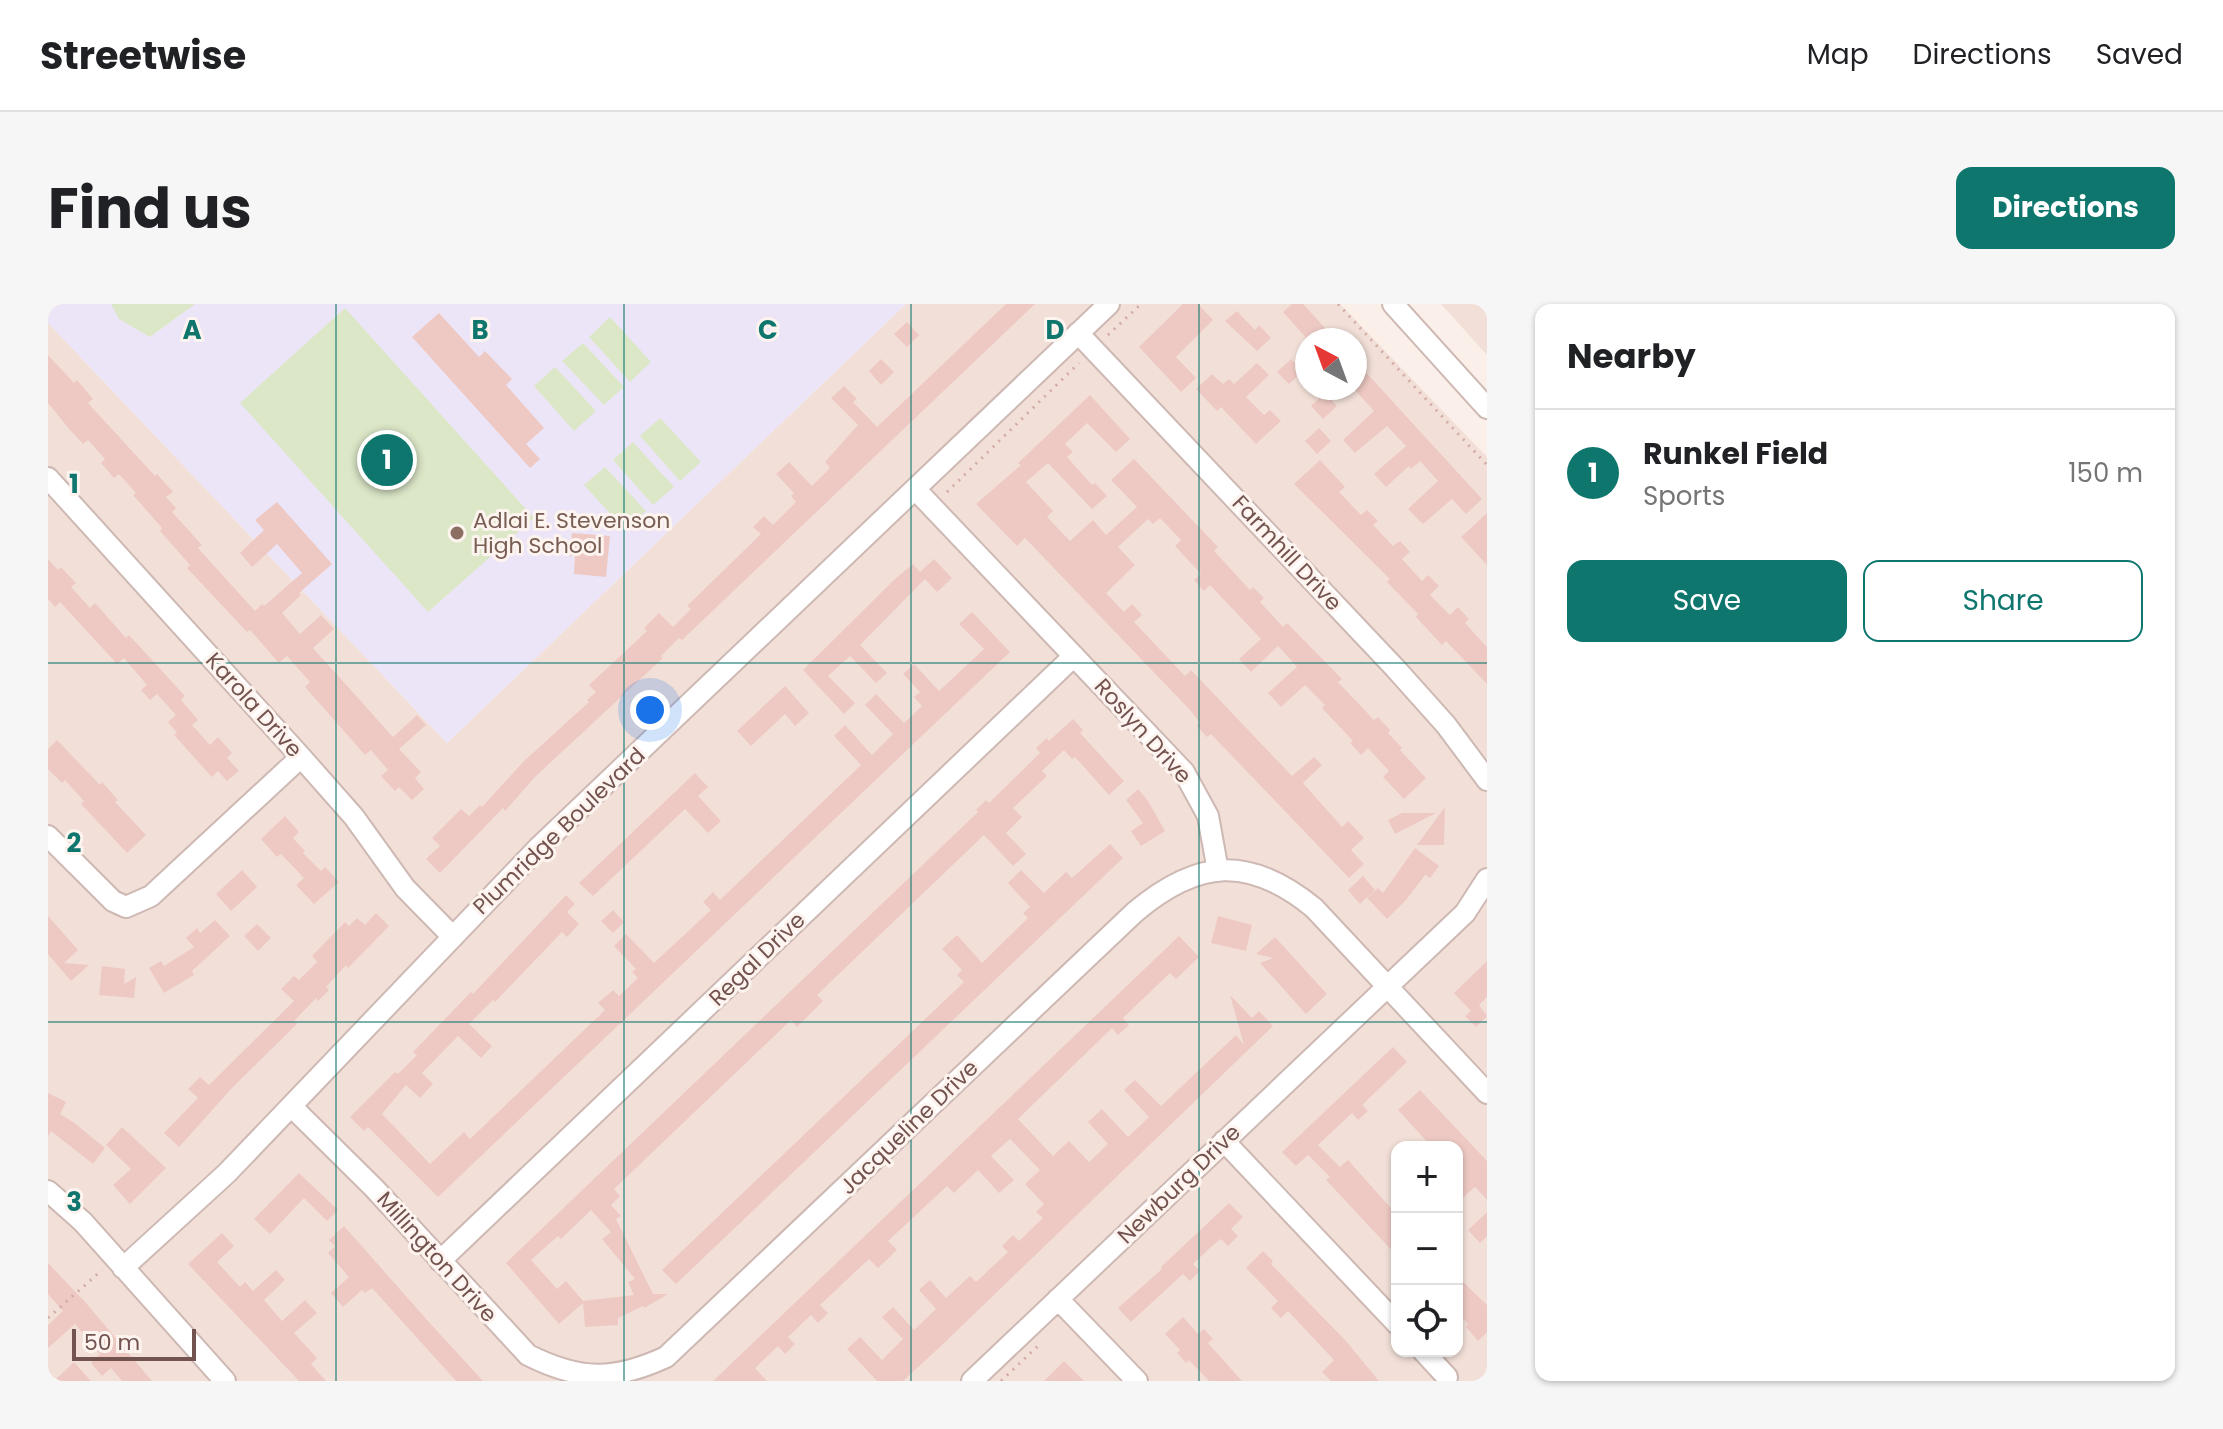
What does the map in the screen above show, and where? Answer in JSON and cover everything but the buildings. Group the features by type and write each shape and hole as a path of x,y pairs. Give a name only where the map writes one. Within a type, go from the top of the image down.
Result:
{"street":[{"name":"Plumridge Boulevard","path":"115,1266 205,1194 538,848 1109,304"},
{"path":"1393,304 1487,408"},
{"name":"Farmhill Drive","path":"1078,333 1395,668 1446,725 1487,780"},
{"name":"Karola Drive","path":"48,478 354,817 405,888 453,937"},
{"name":"Roslyn Drive","path":"916,490 1184,772 1208,816 1218,871"},
{"name":"Regal Drive","path":"440,1261 1074,656"},
{"path":"48,836 113,901 126,907 151,896 301,757"},
{"path":"1218,871 1245,871 1266,878 1314,908 1487,1093"},
{"name":"Jacqueline Drive","path":"598,1381 642,1370 666,1357 1135,912 1159,892 1182,879 1218,871"},
{"path":"1386,987 1465,913 1487,879"},
{"name":"Newburg Drive","path":"972,1381 1386,987"},
{"name":"Millington Drive","path":"291,1106 374,1188 528,1355 551,1369 598,1381"},
{"path":"1224,1141 1391,1318"},
{"path":"48,1191 83,1222 115,1266 225,1381"},
{"path":"1058,1299 1137,1381"},
{"path":"1429,1357 1447,1377"}],"path":[{"path":"1108,335 1141,304"},
{"path":"1338,304 1487,465"},
{"path":"947,492 1079,363"},
{"path":"48,1318 115,1266"},
{"path":"1001,1381 1046,1338"}],"shaded area":[{"name":"Adlai E. Stevenson High School","path":"48,304 906,304 447,743 48,323"},
{"path":"906,304 1340,304 1363,328 1295,328 1295,400 1367,400 1367,332 1487,457 1487,1381 48,1381 48,323 447,743"},
{"path":"1441,304 1487,304 1487,355"}],"green space":[{"path":"111,304 195,304 150,337 119,319"},
{"path":"345,308 534,518 428,612 240,403"},
{"path":"610,317 651,362 630,382 589,337"},
{"path":"583,343 624,387 604,405 562,361"},
{"path":"555,367 596,411 574,431 534,386"},
{"path":"660,418 701,462 680,481 640,436"},
{"path":"633,442 674,487 653,505 613,460"},
{"path":"605,467 646,511 625,530 584,485"}],"place":[{"name":"Runkel Field","path":"387,460"},
{"name":"Adlai E. Stevenson High School","path":"457,533"}]}
